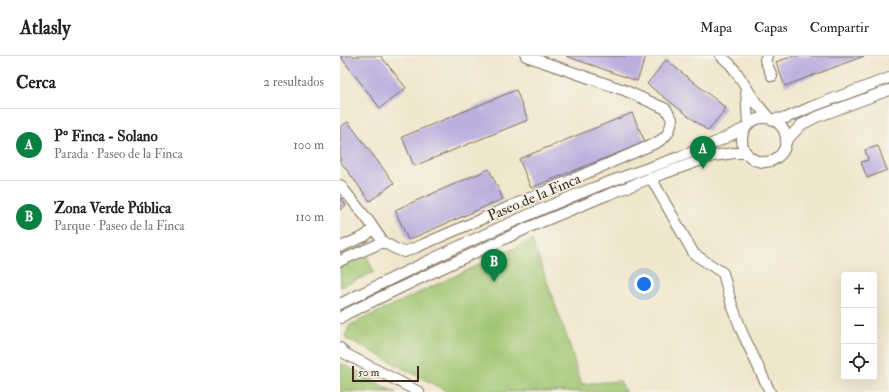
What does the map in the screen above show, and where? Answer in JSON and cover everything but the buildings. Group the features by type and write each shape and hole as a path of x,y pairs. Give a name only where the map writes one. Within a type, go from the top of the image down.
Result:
{"street":[{"path":"340,185 368,220 382,242 404,252 656,143 668,134 671,128 672,119 666,109 624,90 526,56"},
{"path":"721,56 737,73 757,104 771,118 780,124 785,131 787,140"},
{"path":"767,56 765,60 772,76"},
{"path":"747,126 758,118 786,118 811,107 889,78"},
{"path":"746,87 748,112 747,126 742,136 742,145 746,153 755,160 766,162 777,159 784,151 787,140 801,125 814,118 889,90"},
{"name":"Paseo de la Finca","path":"340,304 420,264 522,218 593,188 709,145 732,135 747,126"},
{"name":"Paseo de la Finca","path":"340,318 532,226 651,178 713,156 746,153"},
{"path":"651,178 694,254 723,273 731,302 742,332 770,392"},
{"path":"340,248 365,236 373,229"},
{"path":"340,261 382,242"},
{"path":"341,351 416,391"}],"green space":[{"path":"532,240 568,340 581,384 620,381 626,392 448,392 352,341 347,340 345,336 350,325"},
{"path":"366,254 374,272 341,287 340,266"},
{"path":"340,363 369,377 385,388 396,392 340,392"}],"place":[{"name":"Pº Finca - Solano","path":"703,169"},
{"name":"Zona Verde Pública","path":"494,282"}]}
